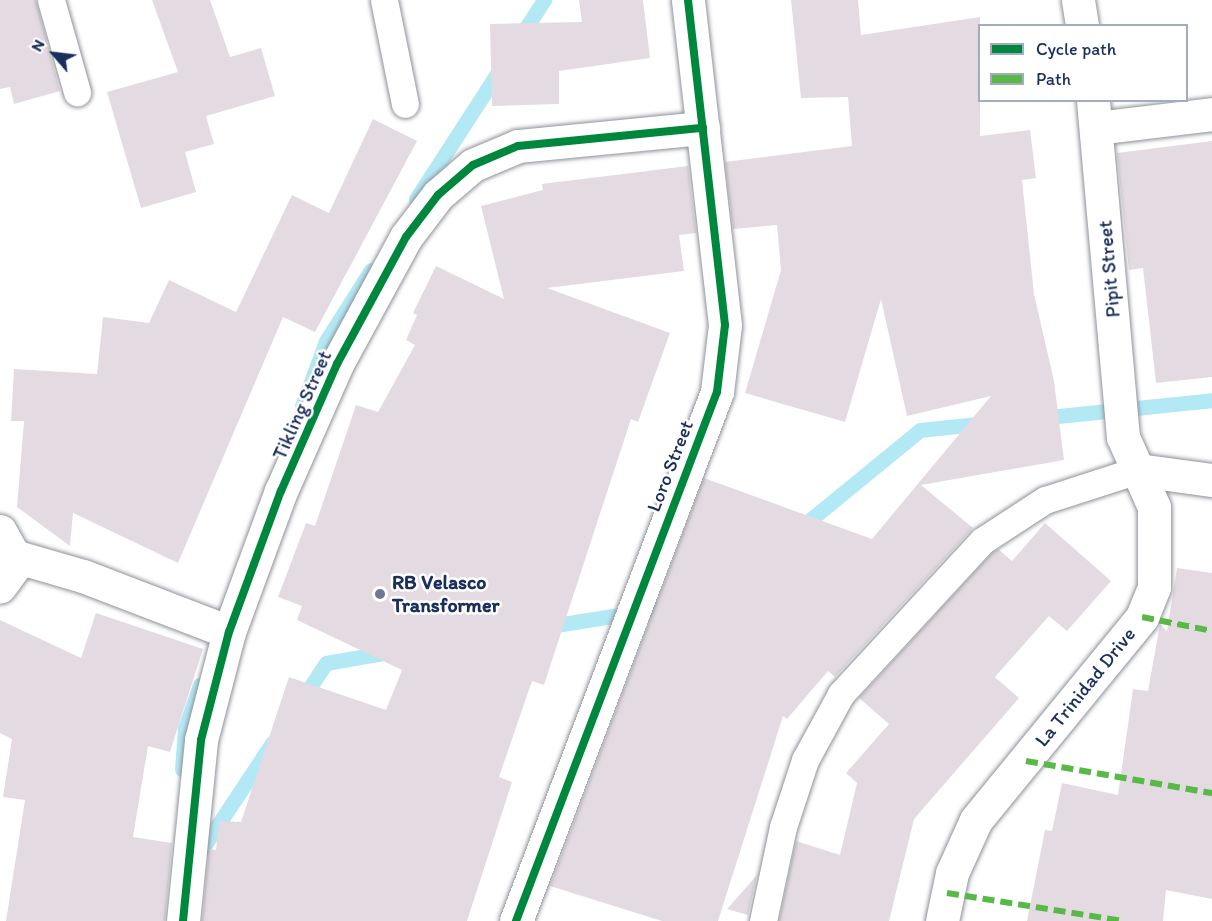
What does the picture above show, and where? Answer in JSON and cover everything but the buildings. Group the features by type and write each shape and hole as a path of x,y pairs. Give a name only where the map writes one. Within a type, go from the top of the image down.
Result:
{"street":[{"name":"Loro Street","path":"516,921 717,392 725,326 688,0"},
{"path":"1078,0 1082,24"},
{"path":"1095,114 1212,114"},
{"name":"Pipit Street","path":"1095,114 1123,437"},
{"name":"Tikling Street","path":"183,921 201,740 226,642 281,491 338,364 406,237 438,195 472,165 518,146 703,128"},
{"name":"La Trinidad Drive","path":"942,921 952,873 976,820 1142,617 1154,587 1154,507 1123,437"},
{"path":"1138,470 1212,480"},
{"path":"6,563 226,642"}],"lane":[{"path":"51,0 77,92"},
{"path":"384,0 405,104"},
{"path":"763,921 783,827 804,760 841,694 982,541 1045,500 1138,470"}],"waterway":[{"path":"518,40 544,0"},
{"path":"416,199 502,66"},
{"path":"302,406 326,341 371,270"},
{"path":"1039,418 1212,400"},
{"path":"799,529 920,430 985,423"},
{"path":"544,627 675,606"},
{"path":"301,701 326,663 390,652"},
{"path":"182,769 185,728 200,685"},
{"path":"196,858 272,743"}],"marked path":[{"path":"1142,617 1212,631"},
{"path":"1026,761 1212,793"},
{"path":"947,893 1123,921"}],"cycle path":[{"path":"516,921 717,392 725,325 688,0"},
{"path":"183,921 201,740 229,632 281,491 337,364 406,237 438,195 473,165 518,146 703,128"}],"place":[{"name":"RB Velasco Transformer","path":"380,594"}]}
